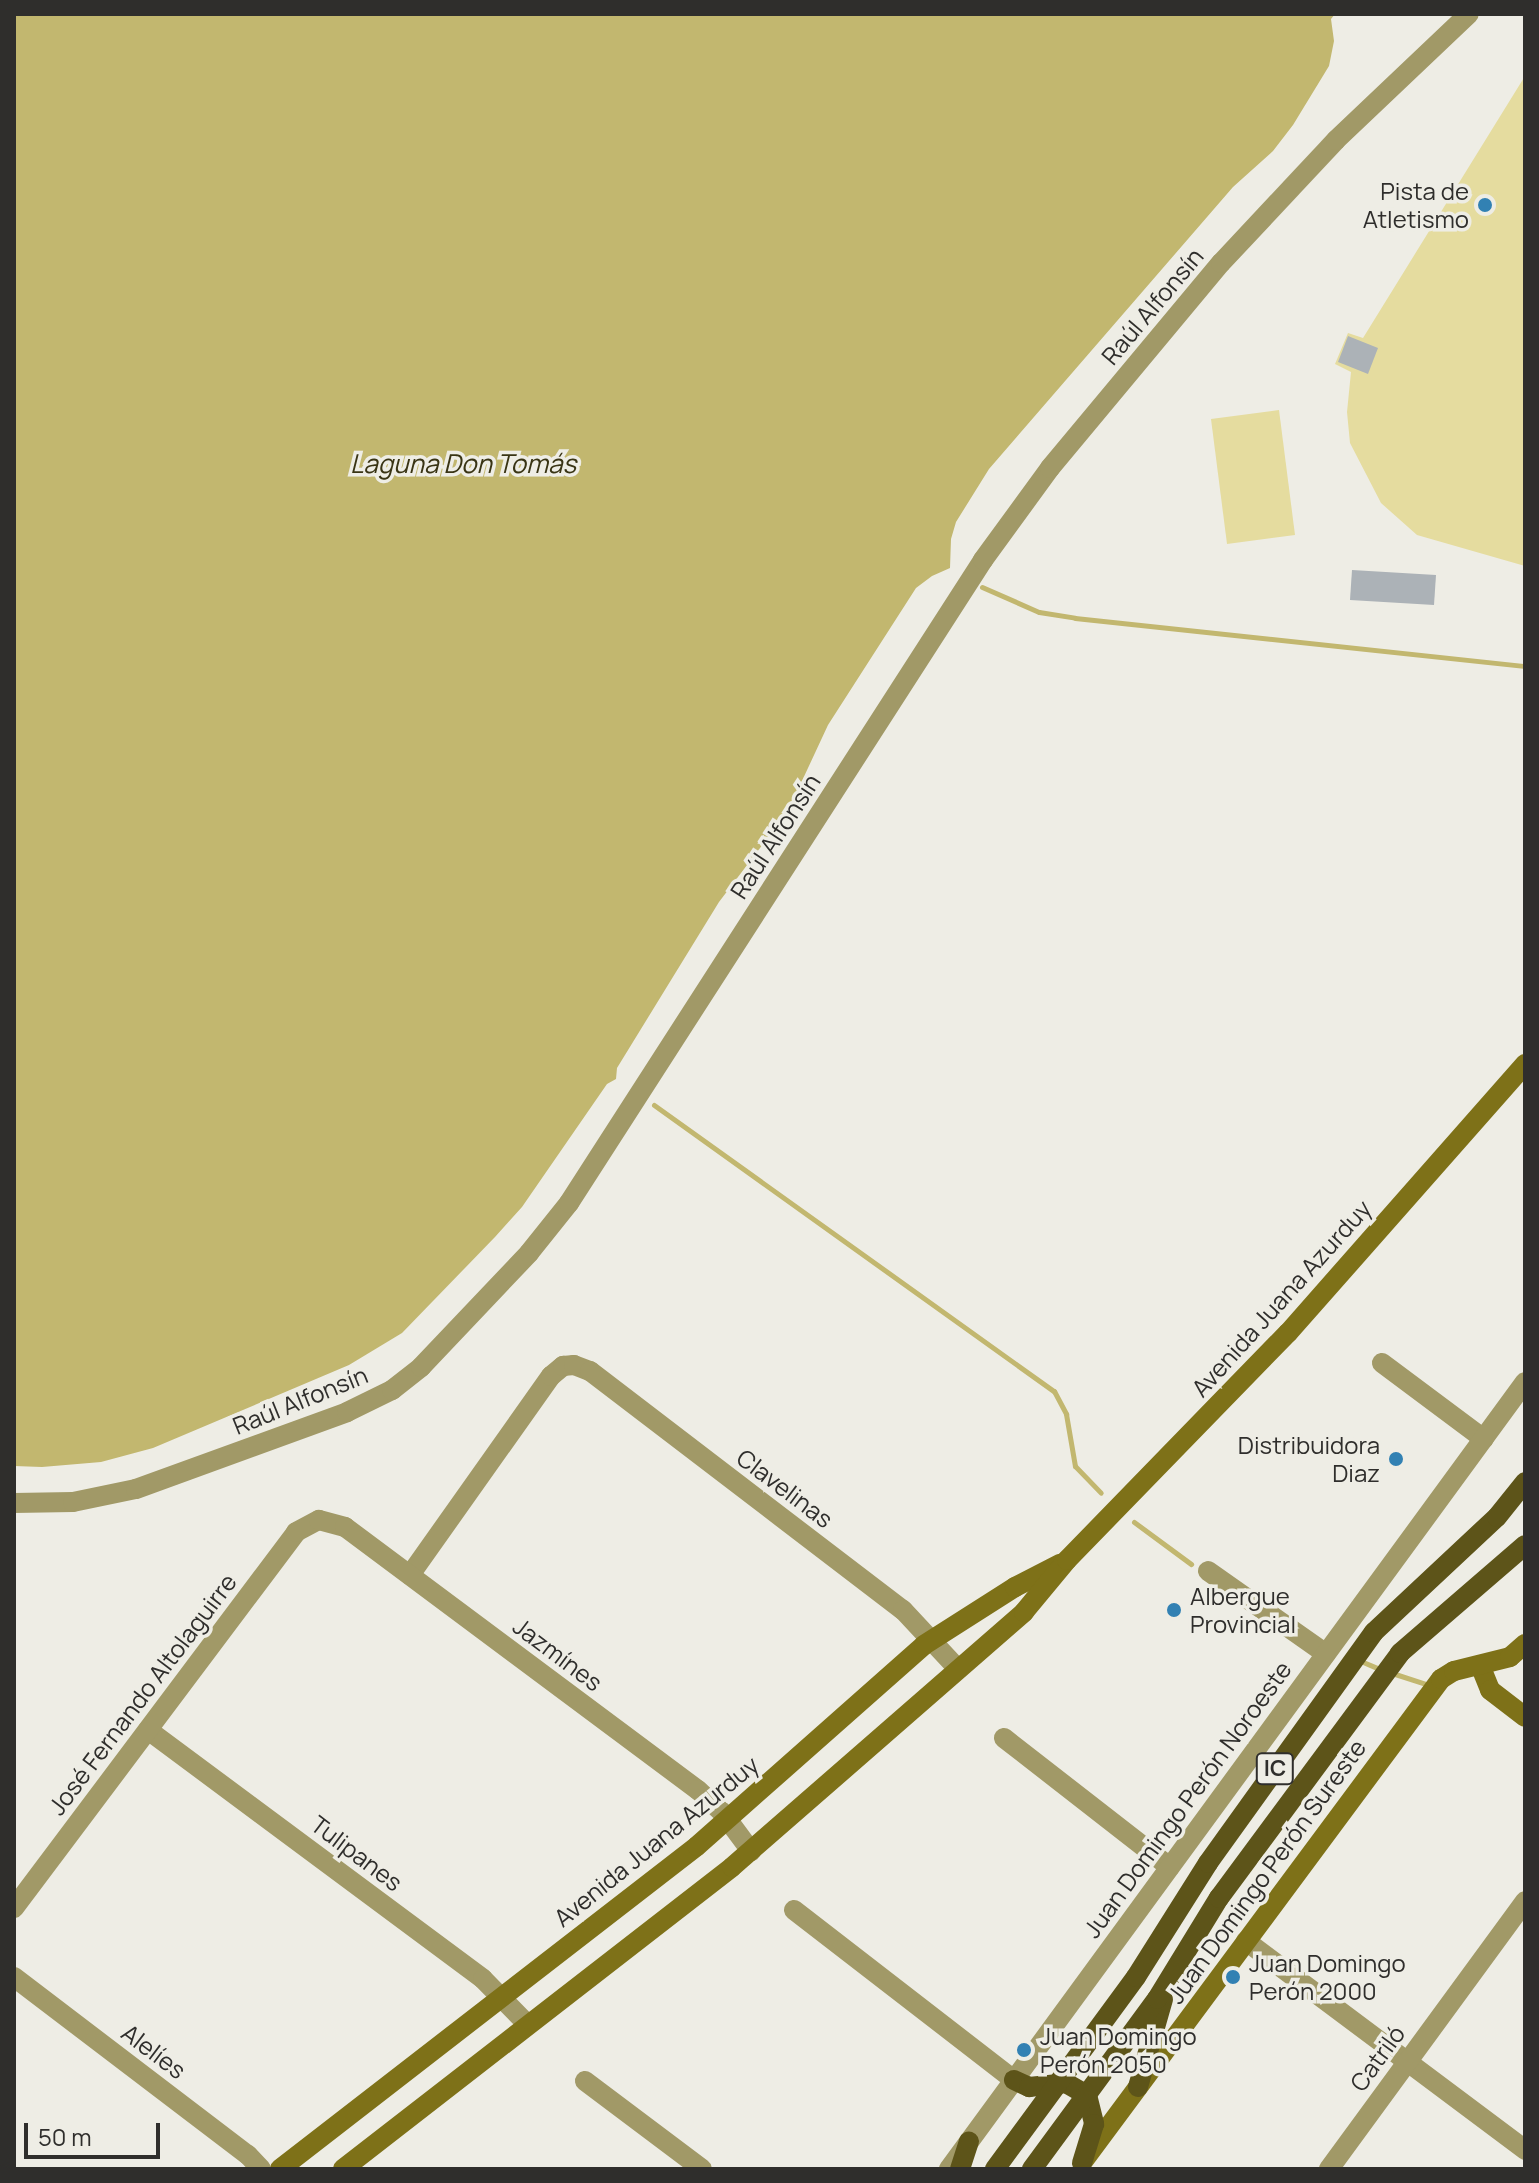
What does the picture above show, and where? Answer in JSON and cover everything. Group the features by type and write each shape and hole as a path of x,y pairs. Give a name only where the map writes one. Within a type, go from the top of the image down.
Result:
{"main road":[{"name":"IC","path":"995,2169 1136,1977 1208,1863 1374,1632 1497,1517 1525,1482"},
{"name":"IC","path":"1032,2169 1166,1984 1224,1891 1400,1653 1525,1545"},
{"path":"1138,2087 1166,1984"},
{"path":"1014,2080 1029,2087 1072,2084 1087,2095 1094,2124 1080,2166"},
{"path":"960,2169 969,2141"}],"street":[{"name":"Raúl Alfonsín","path":"14,1503 73,1502 136,1489 347,1412 392,1390 421,1367 519,1265 569,1203 983,560 1050,468 1221,263 1336,140 1469,14"},
{"name":"Avenida Juana Azurduy","path":"343,2169 751,1851 1030,1606 1067,1560 1288,1333 1525,1064"},
{"path":"1382,1363 1484,1439"},
{"name":"Clavelinas","path":"410,1575 551,1376 569,1365 590,1371 903,1610 958,1669"},
{"name":"Juan Domingo Perón Noroeste","path":"949,2169 1525,1382"},
{"name":"Jazmínes","path":"319,1520 345,1527 698,1790 728,1819 751,1851"},
{"name":"José Fernando Altolaguirre","path":"14,1908 296,1532 319,1520"},
{"name":"Avenida Juana Azurduy","path":"280,2169 728,1819 932,1638 1024,1581 1067,1560"},
{"path":"1208,1571 1326,1654"},
{"name":"Juan Domingo Perón Sureste","path":"1080,2166 1441,1679 1454,1671 1510,1657 1525,1644"},
{"path":"1480,1665 1490,1690 1525,1717"},
{"name":"Tulipanes","path":"148,1730 483,1979 528,2025"},
{"path":"1004,1738 1170,1867"},
{"name":"Catriló","path":"1329,2169 1525,1901"},
{"path":"794,1910 1014,2080"},
{"path":"1246,1941 1525,2150"},
{"name":"Alelíes","path":"14,1977 248,2155 261,2169"},
{"path":"585,2081 702,2169"}],"shaded area":[{"name":"Pista de Atletismo","path":"1525,76 1525,566 1417,535 1381,503 1350,443 1347,412 1351,372 1335,364 1348,333 1363,338"},
{"path":"1279,410 1295,535 1227,544 1211,419"}],"water":[{"name":"Laguna Don Tomás","path":"14,14 1335,14 1331,19 1334,41 1329,66 1293,125 1273,151 1233,187 989,469 956,522 951,539 950,568 916,588 828,725 788,811 719,902 617,1068 616,1079 607,1084 522,1207 402,1333 349,1365 153,1448 101,1462 42,1467 14,1466"}],"building":[{"path":"1348,336 1378,348 1368,374 1338,362"},
{"path":"1352,570 1436,575 1434,605 1350,600"}],"waterway":[{"path":"982,587 1039,612 1075,618 1525,666"},
{"path":"654,1105 1054,1391 1066,1414 1075,1466 1101,1493"},
{"path":"1134,1522 1191,1564"},
{"path":"1363,1662 1377,1668"},
{"path":"1395,1674 1425,1684"}],"place":[{"name":"Pista de Atletismo","path":"1485,205"},
{"name":"Distribuidora Diaz","path":"1396,1459"},
{"name":"Albergue Provincial","path":"1174,1610"},
{"name":"Juan Domingo Perón 2000","path":"1233,1977"},
{"name":"Juan Domingo Perón 2050","path":"1024,2050"}]}
